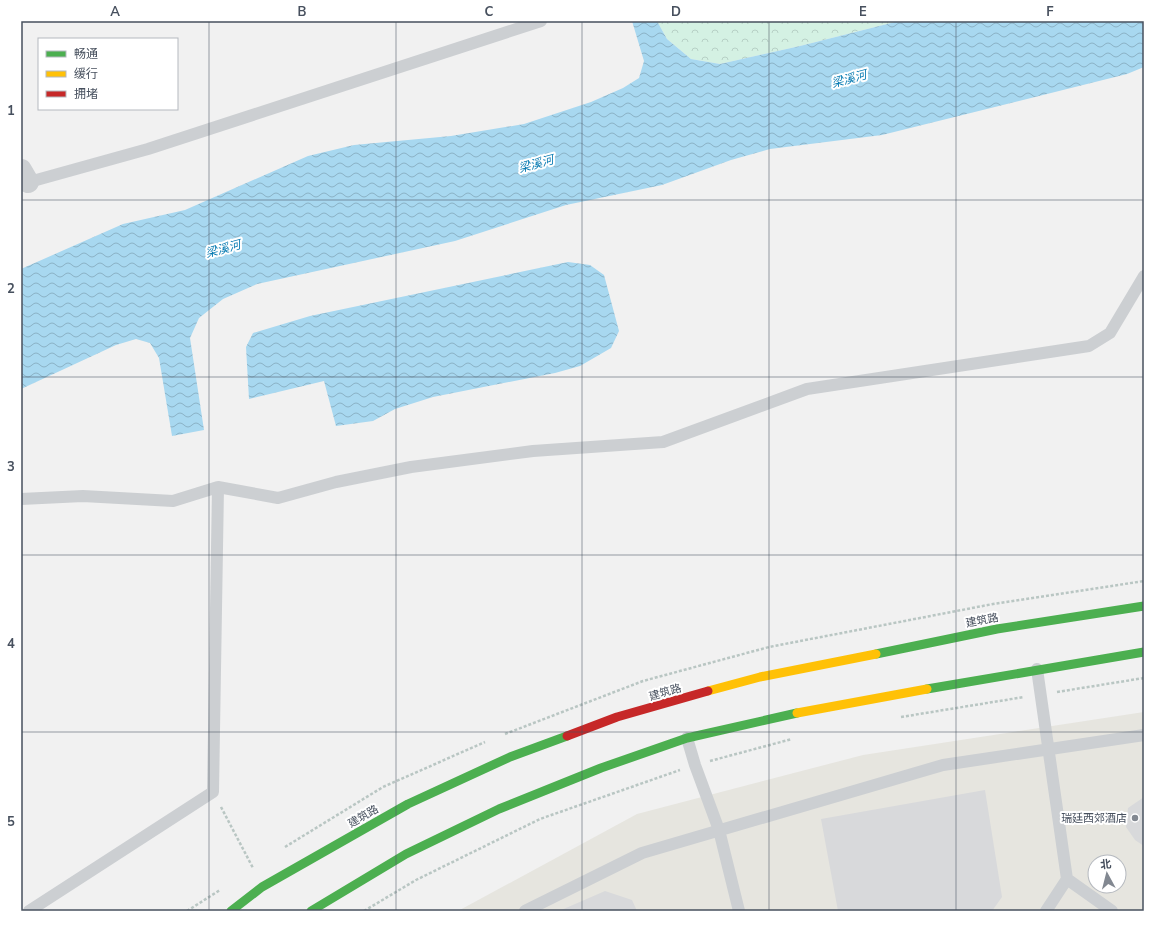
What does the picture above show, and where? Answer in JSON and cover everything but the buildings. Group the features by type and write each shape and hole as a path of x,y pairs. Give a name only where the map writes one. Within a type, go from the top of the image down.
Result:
{"main road":[{"name":"建筑路","path":"231,911 262,887 408,804 510,757 617,718 760,678 997,629 1144,606"},
{"path":"311,911 406,854 499,809 601,768 687,738 821,708 1144,652"}],"lane":[{"path":"24,179 148,149 541,21"},
{"path":"21,499 83,496 173,501 218,487 278,498 336,482 411,467 533,451 663,442 807,389 1089,346 1110,333 1144,276"},
{"path":"29,911 213,792 218,487"},
{"path":"1037,670 1067,879 1046,911"},
{"path":"525,911 642,853 943,765 1144,735"},
{"path":"687,738 695,765 719,830 739,911"},
{"path":"1067,879 1112,911"}],"path":[{"path":"897,718 1144,678"},
{"path":"364,911 416,880 540,819 695,765 798,737"},
{"path":"213,792 262,887"}],"shaded area":[{"path":"1144,712 1144,911 458,911 637,814 863,755"}],"green space":[{"path":"657,21 899,21 720,64 691,59 667,39"}],"water":[{"name":"梁溪河","path":"632,21 657,21 667,39 691,59 720,64 899,21 1144,21 1144,67 1127,74 882,135 770,149 731,160 662,185 566,205 455,241 257,284 223,299 199,318 190,338 204,430 172,436 159,358 150,343 136,339 116,345 21,389 21,269 123,224 185,210 308,156 354,145 451,136 524,124 591,102 623,88 639,78 644,61"},
{"path":"568,262 590,265 604,275 619,331 611,348 580,366 555,373 433,397 395,409 373,421 336,426 324,381 249,399 246,347 253,333 310,316"}],"traffic: fast":[{"path":"876,654 997,629 1144,606"},
{"path":"927,689 1144,652"},
{"path":"311,911 406,854 499,809 601,768 687,738 797,713"},
{"path":"231,911 262,887 408,804 510,757 567,736"}],"traffic: slow":[{"path":"708,691 760,677 876,654"},
{"path":"797,713 927,689"}],"traffic: jam":[{"path":"567,736 617,717 708,691"}],"place":[{"name":"瑞廷西郊酒店","path":"1135,818"}]}
